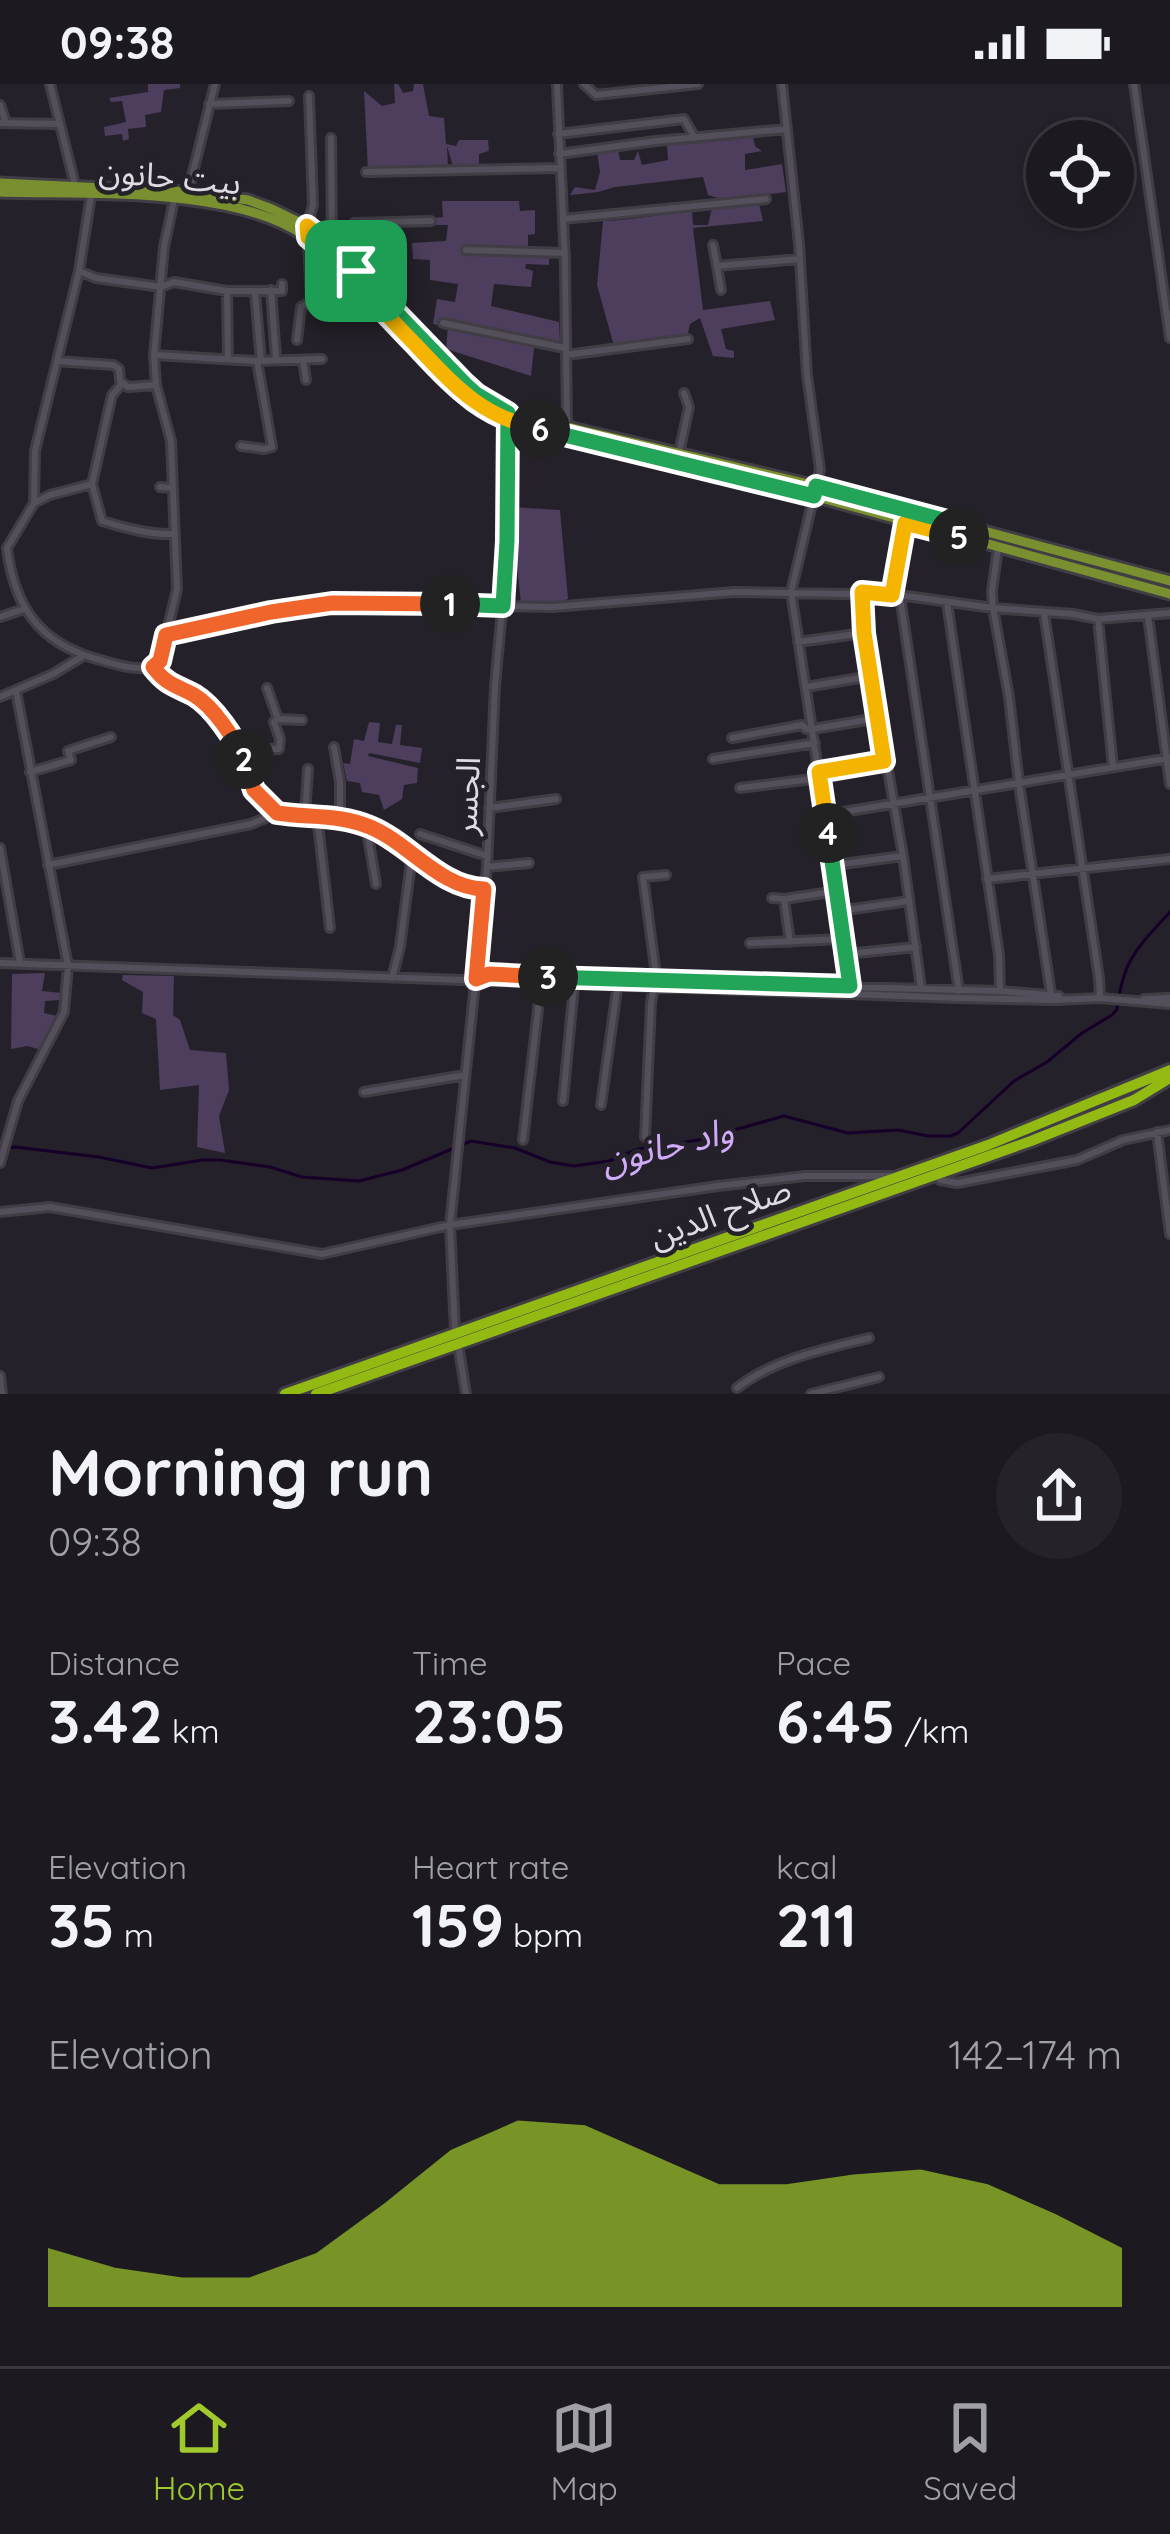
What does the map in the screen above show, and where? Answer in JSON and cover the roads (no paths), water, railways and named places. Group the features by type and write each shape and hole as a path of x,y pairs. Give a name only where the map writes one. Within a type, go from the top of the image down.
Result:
{"highway":[{"name":"صلاح الدين","path":"285,1394 938,1175 1134,1100 1170,1074"},
{"name":"صلاح الدين","path":"316,1394 1170,1074"}],"main road":[{"name":"بيت حانون","path":"0,187 90,190"},
{"name":"بيت حانون","path":"0,187 248,200 332,246 465,384 509,418 567,426 960,531 1170,581"},
{"name":"بيت حانون","path":"307,232 447,380 482,409 815,491"},
{"name":"بيت حانون","path":"960,531 998,548 1170,594"}],"street":[{"path":"50,84 75,186"},
{"path":"92,484 34,503 4,549 17,594 47,635 72,652 134,668 153,667 160,661 177,589 171,441 156,385 154,355 164,247 215,84"},
{"path":"557,84 567,426"},
{"path":"584,84 596,95 698,84"},
{"path":"782,84 820,470 791,592 850,986"},
{"path":"1134,84 1170,338"},
{"path":"297,340 301,307 311,301 307,232 314,206 309,96"},
{"path":"209,104 289,101"},
{"path":"0,105 3,123 59,124"},
{"path":"558,134 684,119 695,138"},
{"path":"559,154 787,129"},
{"path":"331,138 332,246"},
{"path":"366,172 559,168"},
{"path":"34,503 35,451 79,271 90,190"},
{"path":"563,219 766,199"},
{"path":"356,271 354,224 431,221"},
{"path":"713,245 721,290"},
{"path":"466,250 565,253"},
{"path":"717,266 800,260"},
{"path":"79,271 96,278 161,286 174,282 227,291 282,290 282,284"},
{"path":"271,290 277,359"},
{"path":"227,291 228,358"},
{"path":"241,446 272,447 259,361 255,291"},
{"path":"443,323 566,352 688,339"},
{"path":"154,355 322,359"},
{"path":"303,360 306,380"},
{"path":"57,361 113,365 119,369 122,384"},
{"path":"122,384 156,385"},
{"path":"122,384 112,395 92,484 102,521 145,534 174,534"},
{"path":"679,454 688,407 684,393"},
{"name":"الجسر","path":"466,1394 452,1318 450,1225 487,868 507,554 509,418"},
{"path":"160,487 172,488"},
{"path":"906,517 896,595 932,798 959,991"},
{"path":"998,548 993,608 1051,994"},
{"path":"166,635 332,603 553,607 670,595 791,592 896,595 1098,620 1170,613"},
{"path":"862,592 864,633 921,988"},
{"path":"947,603 999,955 1000,991"},
{"path":"0,617 24,609"},
{"path":"1044,613 1102,998"},
{"path":"1148,616 1170,784"},
{"path":"1098,620 1113,767"},
{"path":"798,642 864,633"},
{"path":"0,698 83,656"},
{"path":"153,667 173,688 200,698 243,756 254,790 277,813"},
{"path":"806,686 871,676"},
{"path":"267,688 278,719"},
{"path":"0,1163 18,1101 64,1012 68,966 16,691"},
{"path":"732,737 878,718"},
{"path":"243,756 258,749 279,749 274,729 278,719 302,720"},
{"path":"30,772 70,760 68,751 110,737"},
{"path":"713,759 815,743"},
{"path":"334,747 340,816"},
{"path":"825,815 1168,758"},
{"path":"740,788 884,761"},
{"path":"304,815 308,769"},
{"path":"489,808 556,799"},
{"path":"48,866 251,824 277,813 340,816 389,835 453,882 484,889"},
{"path":"317,816 330,928"},
{"path":"366,825 376,884"},
{"path":"420,835 487,856"},
{"path":"0,848 20,963"},
{"path":"392,978 412,854"},
{"path":"833,866 903,856"},
{"path":"987,879 1170,859"},
{"path":"487,868 529,863"},
{"path":"645,1137 654,984 644,877 667,874"},
{"path":"772,898 837,891"},
{"path":"784,899 790,942"},
{"path":"839,911 910,902"},
{"path":"750,943 843,938"},
{"path":"846,954 916,946"},
{"path":"0,963 1170,1001"},
{"path":"523,1140 542,980"},
{"path":"563,1102 574,981"},
{"path":"654,984 720,981 1000,991 1063,998"},
{"path":"601,1106 618,982"},
{"path":"364,1092 465,1075"},
{"path":"938,1175 940,1180 957,1183 999,1176 1077,1160 1123,1140 1170,1130"},
{"path":"1157,1132 1170,1234"},
{"path":"0,1212 50,1207 322,1255 450,1225 805,1175 900,1177"},
{"path":"737,1388 808,1354 869,1338"},
{"path":"0,1376 2,1394"},
{"path":"811,1394 879,1377"}],"waterway":[{"name":"واد حانون","path":"0,1148 99,1157 152,1168 220,1160 302,1177 359,1181 402,1170 471,1141 574,1166 784,1116 848,1133 898,1130 950,1136 1014,1081 1112,1015 1134,955 1170,912"}]}
